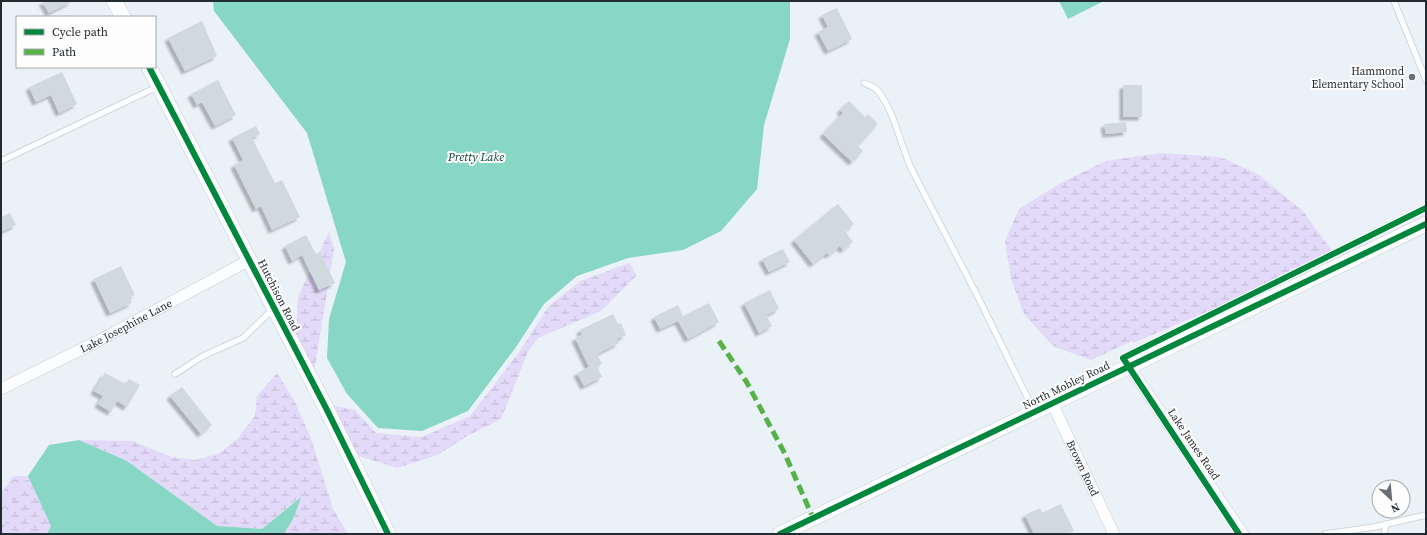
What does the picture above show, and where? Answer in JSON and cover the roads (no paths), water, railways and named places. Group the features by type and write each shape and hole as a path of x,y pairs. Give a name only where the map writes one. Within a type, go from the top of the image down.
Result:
{"street":[{"path":"114,1 122,16"},
{"name":"Hutchison Road","path":"150,68 251,261 388,534"},
{"name":"North Mobley Road","path":"780,534 1426,224"},
{"name":"Lake Josephine Lane","path":"1,389 102,339 246,262 251,261"},
{"name":"Lake James Road","path":"1129,366 1243,534"},
{"name":"Brown Road","path":"1052,403 1114,534"}],"lane":[{"path":"1394,1 1426,80"},
{"path":"864,84 878,89 894,120 904,154 978,297 1034,412"},
{"path":"1,161 159,86"},
{"path":"175,374 203,356 243,338 274,307"},
{"path":"1325,534 1386,524 1426,514"},
{"path":"1384,534 1386,524"}],"water":[{"name":"Pretty Lake","path":"213,1 790,1 790,39 764,125 757,189 721,231 683,250 628,258 577,276 544,304 516,347 468,411 422,431 378,428 347,394 327,358 329,319 346,262 307,133 214,11"},
{"path":"1059,1 1104,1 1068,19"},
{"path":"79,440 127,461 217,526 262,529 301,497 294,517 284,534 47,534 51,526 28,476 49,445"}],"place":[{"name":"Hammond Elementary School","path":"1412,77"}]}
